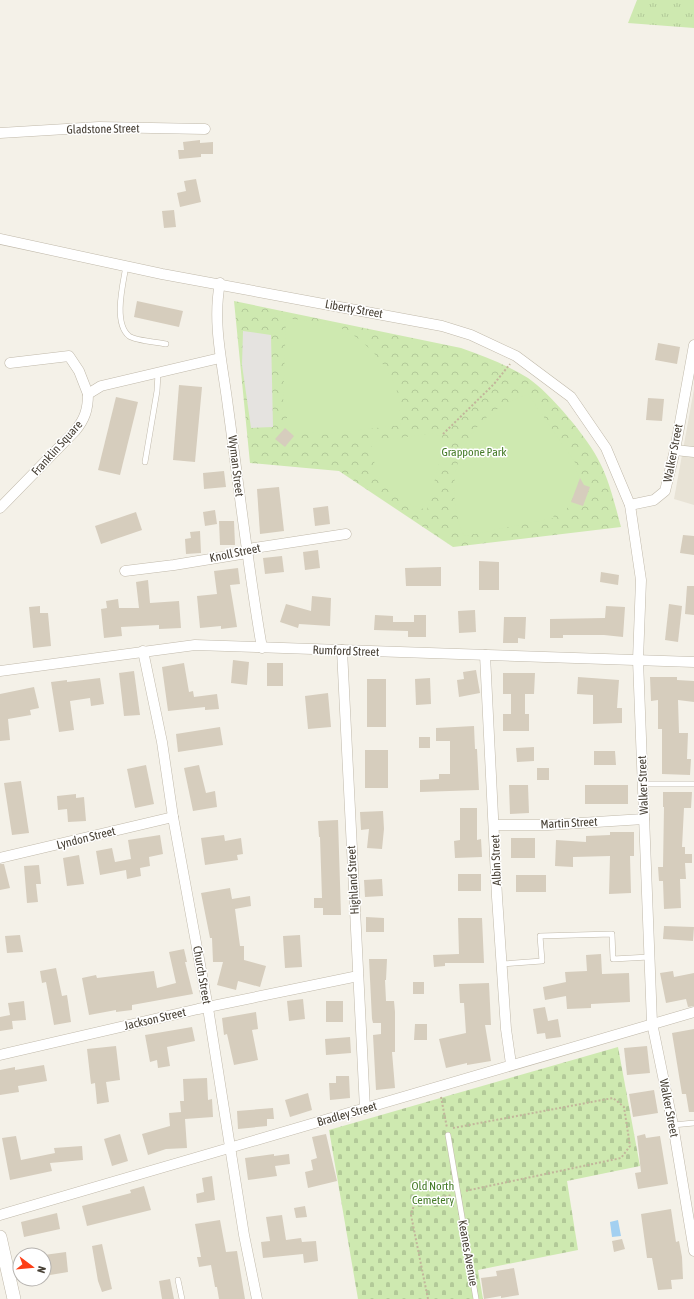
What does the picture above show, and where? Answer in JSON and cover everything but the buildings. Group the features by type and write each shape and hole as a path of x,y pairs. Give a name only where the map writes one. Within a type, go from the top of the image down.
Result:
{"street":[{"name":"Gladstone Street","path":"0,133 99,127 205,129"},
{"name":"Liberty Street","path":"0,239 126,266 442,326 471,335 516,356 571,397 606,448 630,505"},
{"name":"Wyman Street","path":"220,283 217,298 220,358 226,391 247,553 262,648"},
{"name":"Walker Street","path":"694,345 675,450 665,491 654,500 630,505 641,580 638,660 652,1023 673,1125 694,1251"},
{"path":"10,363 69,356 79,371 88,394 101,386 220,358"},
{"name":"Franklin Square","path":"0,508 84,420 88,406 88,394"},
{"path":"675,450 694,452"},
{"name":"Knoll Street","path":"125,571 174,565 247,553 254,548 346,534"},
{"name":"Rumford Street","path":"0,671 195,645 694,662"},
{"name":"Highland Street","path":"342,650 358,976 364,1056 365,1109"},
{"name":"Church Street","path":"142,651 162,742 173,817 208,1008 230,1148 257,1299"},
{"name":"Albin Street","path":"485,655 502,964 511,1064"},
{"name":"Lyndon Street","path":"0,858 173,817"},
{"name":"Martin Street","path":"494,825 548,825 644,819"},
{"name":"Jackson Street","path":"0,1055 358,976"},
{"name":"Bradley Street","path":"0,1215 440,1087 511,1064 694,1012"},
{"path":"0,1236 14,1299"}],"lane":[{"path":"126,266 119,302 124,328 129,336 134,338 166,344"},
{"path":"145,462 157,391 158,373"},
{"path":"643,784 694,784"},
{"path":"502,964 542,961 540,936 612,934 613,959 649,957"},
{"path":"673,1125 694,1123"},
{"name":"Keanes Avenue","path":"448,1135 476,1299"},
{"path":"178,1280 182,1299"}],"path":[{"path":"443,434 494,384 516,356"},
{"path":"440,1087 448,1135"},
{"path":"428,1299 411,1215 414,1205 458,1192 621,1158 630,1146 628,1125 624,1107 613,1098 475,1123 452,1129 448,1135"}],"shaded area":[{"path":"243,331 271,335 273,427 251,428 242,365"},
{"path":"694,389 694,505 674,499"}],"green space":[{"path":"637,0 694,0 694,28 628,23"},
{"name":"Grappone Park","path":"234,301 461,348 495,361 520,373 537,385 558,405 595,453 607,478 621,527 453,547 339,471 250,463"},
{"path":"286,318 321,322 338,327 360,340 369,348 386,368 397,391 401,425 319,435 319,432 295,434 287,427 287,407 283,406"},
{"path":"528,394 576,464 574,467 580,479 569,507 553,515 554,518 464,536 457,513 454,491 456,470 463,450 473,432 488,416 506,404"},
{"path":"434,433 443,438 444,444 427,510 407,504 376,472 371,442"},
{"name":"Old North Cemetery","path":"618,1047 640,1166 567,1181 578,1250 478,1270 483,1299 358,1299 329,1130"}],"water":[{"path":"618,1220 621,1236 612,1237 610,1222"}]}
